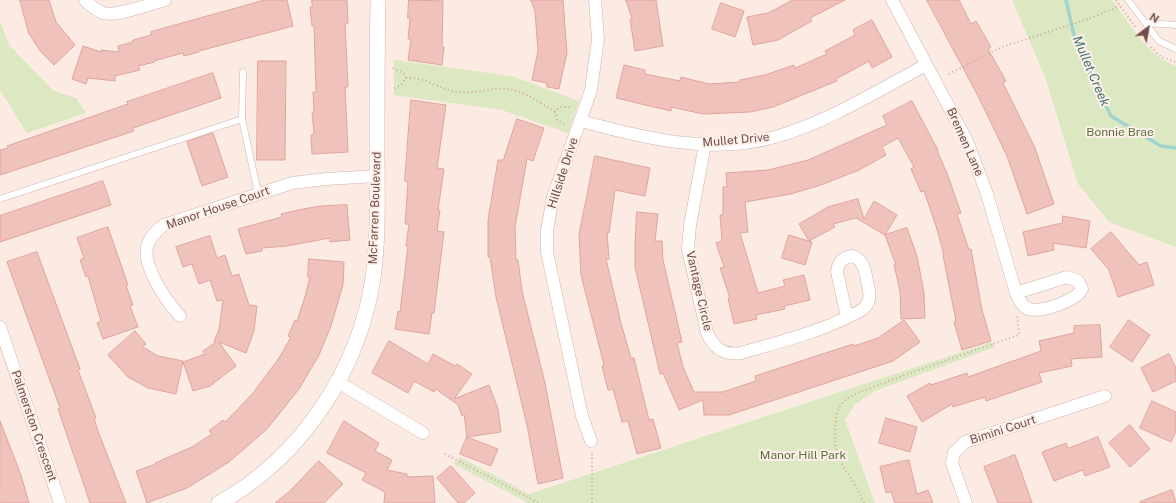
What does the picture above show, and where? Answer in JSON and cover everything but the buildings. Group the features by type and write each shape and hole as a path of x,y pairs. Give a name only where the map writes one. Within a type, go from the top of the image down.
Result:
{"street":[{"path":"85,0 95,9 105,13 116,13 165,0"},
{"name":"McFarren Boulevard","path":"224,502 259,476 280,457 318,412 338,382 358,336 372,280 376,240 378,0"},
{"name":"Hillside Drive","path":"591,441 582,416 547,252 547,230 553,197 591,90 597,56 598,23 595,0"},
{"name":"Bremen Lane","path":"892,0 952,111 977,166 1016,293 1024,307 1028,309 1040,310 1073,299 1080,294 1082,289 1078,281 1067,277 1016,293"},
{"name":"Mullet Drive","path":"581,121 677,142 705,144 753,141 795,131 823,119 926,65"},
{"name":"Vantage Circle","path":"705,144 690,224 688,249 707,333 711,341 718,349 727,353 741,353 824,328 847,318 865,308 870,297 864,265 859,259 853,256 842,260 838,265 837,272 847,318"},
{"name":"Manor House Court","path":"180,316 158,289 147,256 148,243 157,230 170,222 258,193 309,180 377,176"},
{"name":"Palmerston Crescent","path":"0,327 60,503"},
{"path":"338,382 423,433"},
{"name":"Bimini Court","path":"966,503 952,464 954,453 965,442 1105,396"}],"lane":[{"path":"1128,0 1159,41 1176,49"},
{"path":"1146,23 1176,25"},
{"path":"243,72 242,119 258,193"},
{"path":"0,199 242,119"}],"path":[{"path":"949,74 1002,46 1088,19 1120,6"},
{"path":"393,68 404,74 406,78"},
{"path":"393,88 401,85 406,78"},
{"path":"406,78 424,79 457,92 477,92 497,89 517,90 555,112 557,120 564,124"},
{"path":"555,112 560,107 571,107"},
{"path":"864,503 851,477 839,460 835,441 837,411 842,402 897,378 1019,335 1017,314"},
{"path":"591,441 593,462 592,503"},
{"path":"445,454 538,503"}],"green space":[{"name":"Bonnie Brae","path":"1012,0 1112,0 1148,47 1165,61 1176,66 1176,247 1109,222 1078,184 1045,77"},
{"path":"0,21 9,45 54,91 76,98 86,113 27,133 0,90"},
{"path":"394,60 511,76 579,101 568,133 502,110 394,95"},
{"name":"Manor Hill Park","path":"992,342 995,347 875,391 854,405 845,420 875,503 528,503 454,464 460,457 529,494"}],"waterway":[{"name":"Mullet Creek","path":"1066,0 1076,44 1111,116 1161,146 1176,148"}]}
